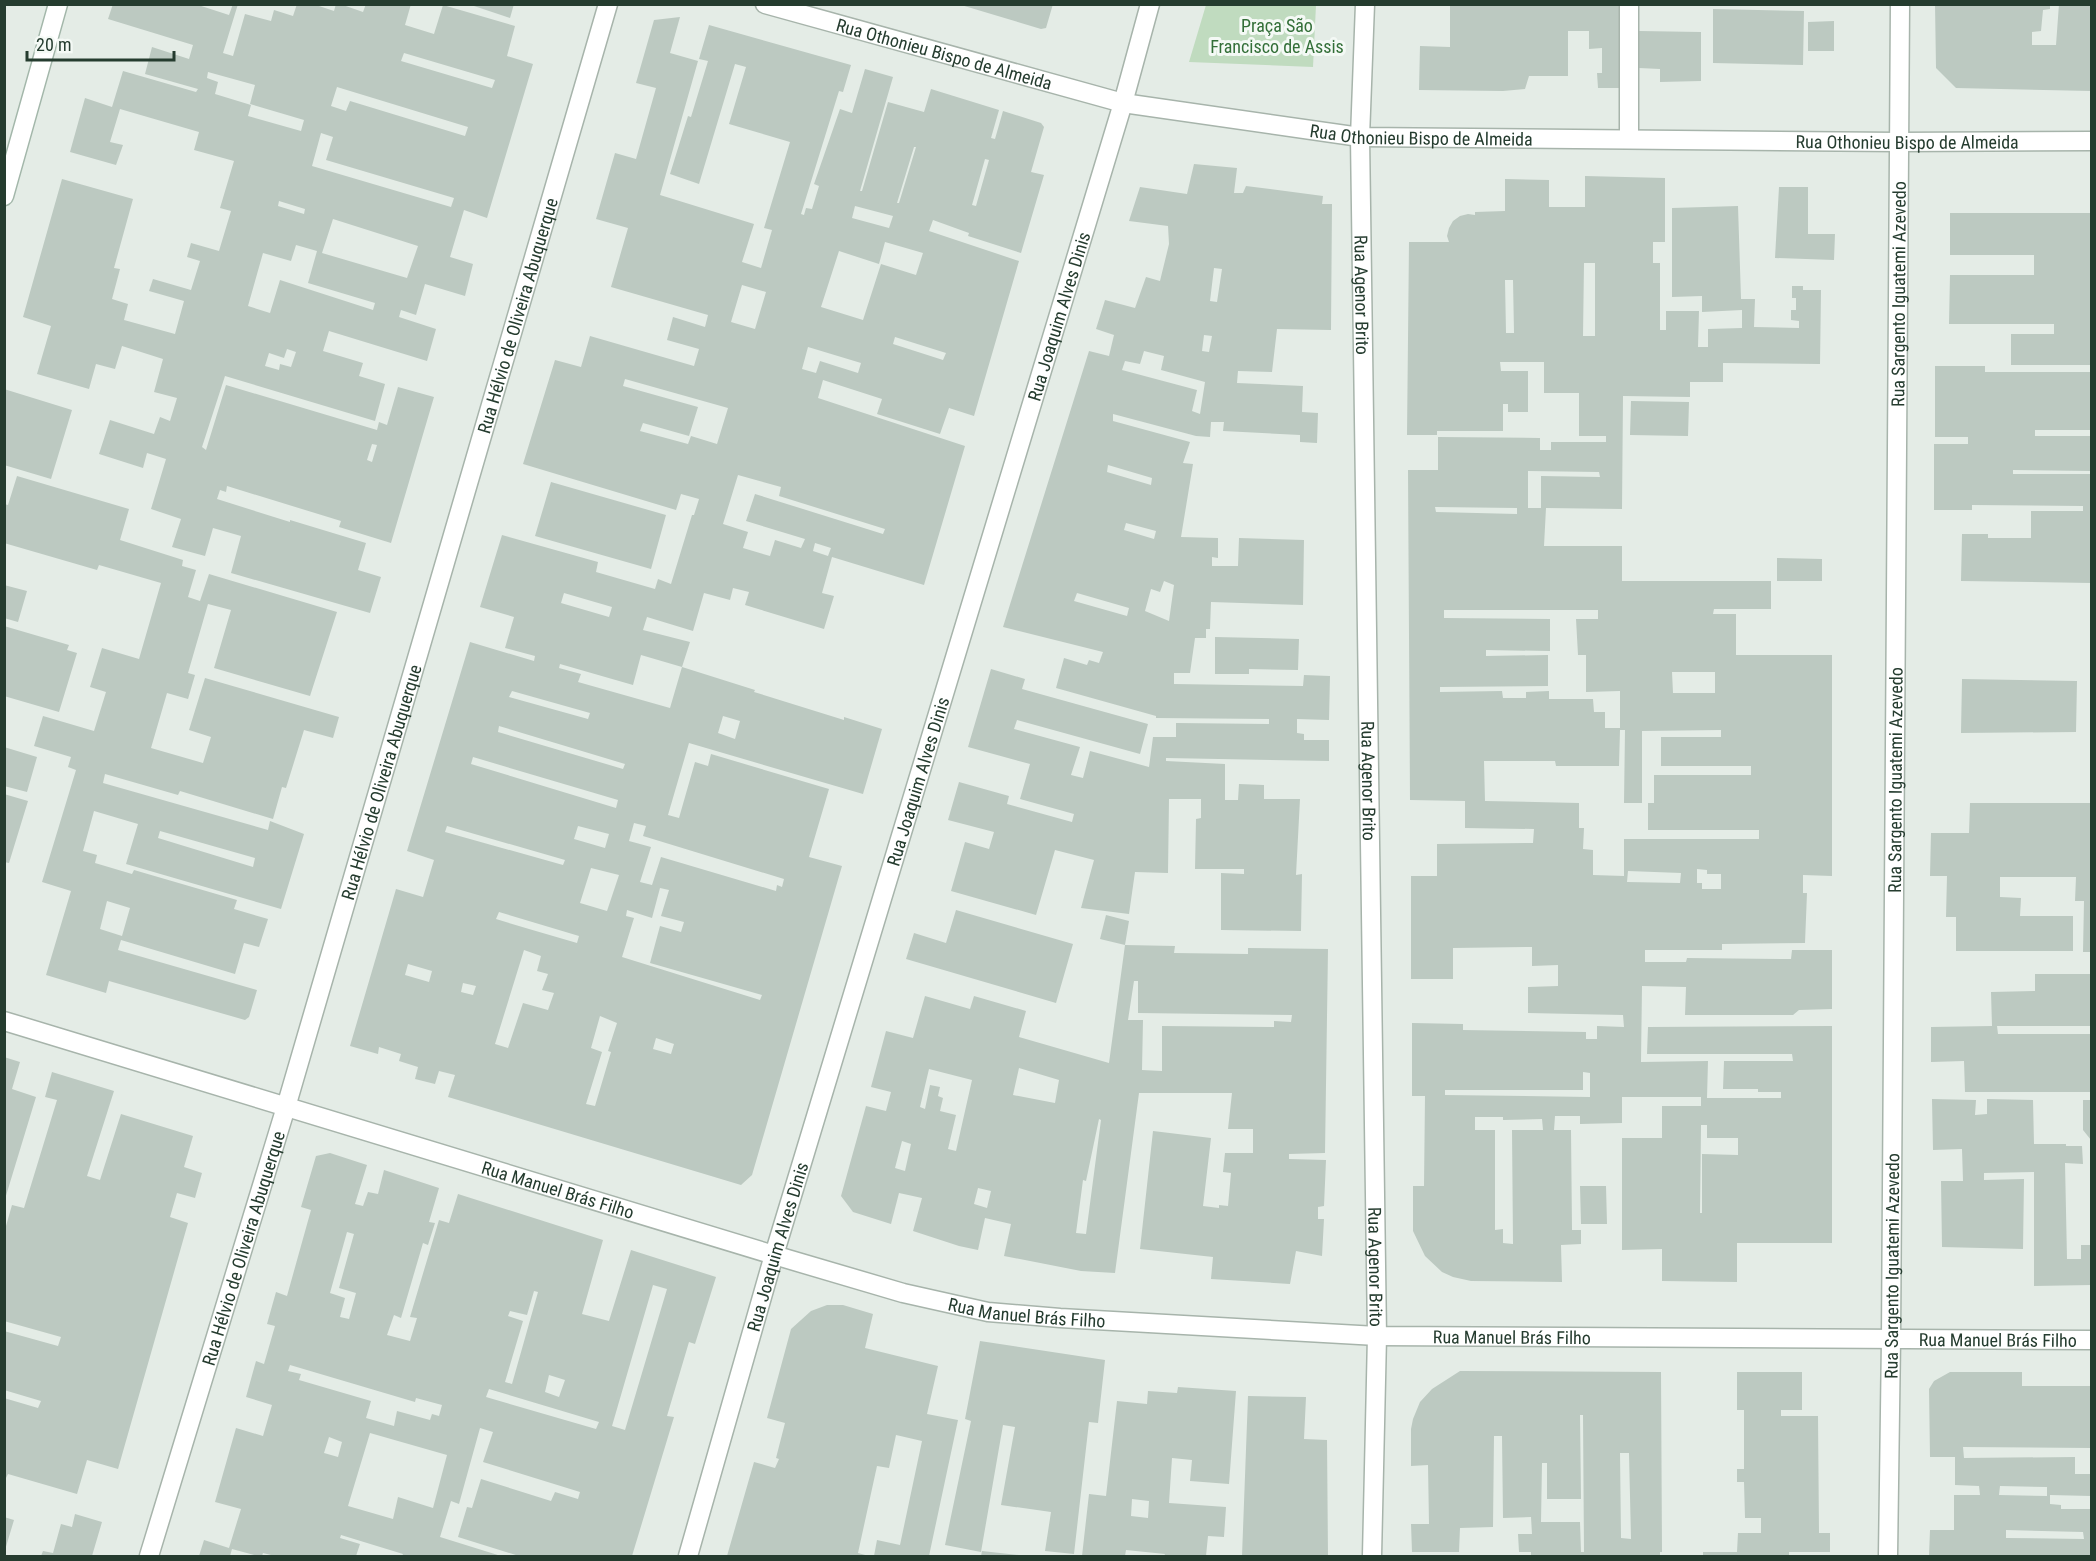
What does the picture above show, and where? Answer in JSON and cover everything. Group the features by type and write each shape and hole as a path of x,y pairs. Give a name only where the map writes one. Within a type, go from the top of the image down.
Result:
{"street":[{"path":"4,196 58,4"},
{"name":"Rua Hélvio de Oliveira Abuquerque","path":"149,1557 286,1107 608,4"},
{"name":"Rua Othonieu Bispo de Almeida","path":"765,4 1123,103 1360,137 1899,142 2091,141"},
{"name":"Rua Joaquim Alves Dinis","path":"687,1557 774,1255 1123,103 1150,4"},
{"name":"Rua Agenor Brito","path":"1365,4 1360,137 1377,1336 1372,1557"},
{"path":"1629,4 1629,139"},
{"name":"Rua Sargento Iguatemi Azevedo","path":"1888,1557 1900,4"},
{"name":"Rua Manuel Brás Filho","path":"4,1021 774,1255 903,1293 988,1311 1072,1319 1377,1336 2091,1340"}],"green space":[{"name":"Praça São Francisco de Assis","path":"1206,5 1316,5 1313,67 1189,62"}],"building":[{"path":"113,4 195,4 229,15 233,4 238,4 223,53 233,56 245,14 271,21 274,10 293,16 297,4 313,4 334,11 336,4 340,4 363,12 366,4 411,4 405,25 434,34 443,5 515,26 507,56 533,64 487,218 464,210 450,257 473,264 465,296 425,284 416,315 401,310 399,317 436,329 427,361 329,331 323,351 363,363 359,376 385,384 375,421 225,376 202,447 206,450 226,385 377,430 379,422 387,425 398,387 434,397 391,543 339,527 341,521 227,486 226,492 220,490 217,499 366,543 358,570 381,577 370,613 231,573 241,536 213,528 205,556 172,547 181,519 151,509 166,459 147,453 143,468 99,454 110,420 154,434 160,417 170,421 177,398 154,392 163,359 122,346 115,369 96,364 89,389 37,374 51,326 23,317 62,179 133,199 114,268 120,269 112,299 128,304 124,320 175,334 184,301 149,291 153,279 191,290 200,261 187,257 191,243 219,251 231,211 220,208 234,161 194,150 199,132 120,109 110,142 123,145 116,165 70,152 85,98 112,107 123,71 196,92 198,89 145,74 152,47 189,59 193,45 108,19","holes":["404,53 495,80 492,88 401,61","208,72 255,85 250,104 304,120 301,131 248,116 251,105 215,94 218,82 207,78","337,87 468,127 465,136 350,101 346,111 331,106","321,133 333,137 326,160 454,198 451,207 312,166","279,201 305,209 304,214 278,206","333,219 418,246 407,278 322,253","296,245 317,251 308,283 375,303 373,310 280,280 270,313 248,306 263,253 291,261","287,349 296,352 291,367 280,364 279,370 265,366 269,353 284,358","372,444 377,445 372,462 367,460"]},
{"path":"468,4 514,4 510,18"},
{"path":"1053,4 1046,28 1041,29 961,5"},
{"path":"1450,4 1619,4 1619,88 1598,88 1597,73 1602,73 1602,48 1589,49 1589,31 1568,31 1568,76 1529,76 1525,89 1419,90 1420,46 1450,47"},
{"path":"1935,4 2050,4 2050,9 2043,10 2041,31 2032,32 2032,45 2056,45 2059,4 2091,4 2091,91 1956,88 1936,68"},
{"path":"1713,9 1804,11 1803,65 1713,63"},
{"path":"680,17 670,53 698,61 660,195 754,224 742,262 761,268 772,230 764,228 790,142 729,124 746,67 735,64 699,184 670,174 708,61 699,59 709,25 851,65 843,92 839,91 801,214 804,215 806,208 812,209 819,186 814,184 840,109 852,113 865,69 893,77 860,191 862,191 888,102 924,112 931,89 999,110 991,138 995,139 1003,111 1041,123 1044,127 1031,172 1044,175 1021,253 968,236 969,233 933,220 929,231 1019,261 974,416 949,408 940,434 877,414 882,399 823,380 818,398 965,446 924,585 832,557 822,593 834,596 824,629 745,605 749,592 733,588 730,600 704,593 693,631 647,617 643,630 690,642 682,667 844,720 844,717 882,729 863,794 689,743 668,815 679,818 695,762 708,766 711,754 829,789 809,857 842,866 752,1175 741,1185 448,1097 455,1075 439,1071 435,1084 415,1079 418,1067 399,1061 401,1054 379,1047 378,1054 350,1046 396,889 423,897 434,860 407,851 470,642 534,661 535,656 505,648 514,617 480,607 502,535 598,562 596,572 655,589 658,579 671,584 699,499 681,494 676,510 523,464 555,360 581,367 590,336 694,366 699,349 667,340 673,317 705,327 708,315 611,287 628,228 596,219 615,153 636,159 656,88 636,83 654,20","holes":["914,147 916,147 899,203 897,203","985,159 989,160 976,206 972,205","855,206 893,216 889,228 852,218","885,242 923,253 916,275 881,264 863,320 821,307 839,251 879,264","742,285 766,292 755,329 731,322","895,337 946,353 943,360 893,344","808,347 861,363 858,373 820,361 816,373 802,369","625,379 728,408 717,444 691,436 688,444 640,431 643,423 689,436 698,407 623,386","738,475 781,487 779,496 885,529 883,534 755,494 746,521 805,539 801,548 775,540 770,556 743,548 748,532 723,524","815,543 831,548 828,556 813,551","564,593 612,607 609,617 561,603","641,655 682,667 670,708 578,682 581,674 559,668 560,664 633,685","512,691 590,713 588,719 509,697","723,716 740,721 735,739 718,733","499,726 625,764 623,769 498,732","473,757 618,800 616,808 471,764","634,823 646,826 643,836 784,879 782,887 777,885 776,891 661,857 652,885 640,882 651,847 629,841","447,826 565,860 563,865 445,832","578,826 609,834 605,848 574,839","591,868 619,875 607,911 580,903","660,888 669,890 661,916 684,922 681,932 660,926 650,963 762,995 760,1000 622,957 634,918 626,916 627,910 652,918","499,912 579,936 577,943 496,919","524,950 541,956 537,971 548,974 542,990 554,993 548,1010 523,1003 508,1048 495,1044","408,964 432,971 429,982 405,975","463,983 476,986 473,995 461,992","600,1016 617,1023 595,1106 586,1104 602,1052 591,1048","656,1038 674,1044 671,1054 653,1049"]},
{"path":"1834,21 1834,51 1808,51 1808,22"},
{"path":"1639,31 1701,32 1701,81 1660,82 1660,69 1639,68"},
{"path":"1194,164 1237,168 1234,193 1243,193 1246,186 1323,196 1322,204 1332,204 1331,330 1277,329 1272,372 1238,371 1237,383 1303,386 1302,412 1318,413 1317,443 1300,442 1300,435 1223,431 1224,422 1211,422 1210,437 1196,436 1113,414 1113,421 1190,442 1183,463 1193,464 1181,537 1218,538 1218,558 1212,557 1212,566 1238,566 1239,538 1304,540 1303,605 1211,602 1210,629 1206,629 1206,638 1195,638 1190,673 1174,673 1174,684 1303,686 1304,675 1330,676 1329,720 1297,719 1297,733 1304,734 1304,740 1329,740 1329,761 1166,758 1166,761 1225,764 1225,800 1238,800 1239,784 1264,785 1264,799 1300,799 1296,875 1302,874 1301,931 1221,930 1221,873 1244,874 1244,869 1195,869 1196,819 1201,818 1201,799 1169,799 1168,873 1135,872 1129,914 1081,908 1094,860 1055,850 1036,915 951,891 965,842 989,849 994,832 948,820 959,782 1009,796 1007,804 1072,822 1074,814 1020,799 1030,764 968,747 991,669 1025,679 1022,689 1148,724 1140,754 1017,720 1014,729 1080,747 1071,775 1083,778 1090,751 1149,767 1153,737 1176,737 1176,723 1269,724 1269,719 1156,718 1156,716 1056,688 1064,658 1087,665 1089,660 1099,663 1103,652 1003,627 1089,351 1109,356 1114,335 1096,329 1105,300 1135,308 1146,277 1160,281 1169,244 1168,226 1129,221 1140,187 1187,194","holes":["1214,268 1222,269 1217,302 1210,301","1204,335 1212,336 1209,352 1202,351","1144,351 1164,356 1161,370 1205,382 1200,414 1192,411 1197,390 1122,370 1125,361 1140,364","1108,465 1152,478 1151,485 1107,472","1126,523 1156,531 1154,539 1124,530","1164,581 1174,585 1169,621 1145,611 1151,589 1160,592","1077,593 1129,608 1127,616 1074,601"]},
{"path":"1585,176 1665,178 1665,242 1653,242 1653,263 1660,263 1660,330 1666,330 1666,311 1699,311 1698,347 1708,347 1708,329 1742,328 1742,310 1702,312 1702,296 1672,297 1672,208 1738,206 1741,299 1755,299 1754,327 1799,328 1799,321 1791,320 1791,310 1796,310 1796,298 1792,298 1792,286 1803,286 1803,290 1821,290 1820,364 1723,363 1723,382 1690,382 1690,397 1623,396 1622,509 1546,508 1544,546 1622,546 1622,581 1771,581 1771,609 1714,609 1713,614 1736,614 1736,655 1832,655 1832,876 1803,875 1803,893 1807,893 1805,943 1722,944 1722,950 1645,950 1645,962 1686,962 1687,958 1791,959 1792,950 1832,950 1832,1009 1799,1010 1793,1015 1685,1015 1686,987 1642,986 1641,1062 1708,1061 1707,1098 1781,1098 1781,1092 1758,1092 1758,1089 1723,1089 1724,1061 1793,1061 1792,1054 1647,1054 1648,1027 1832,1026 1832,1243 1737,1243 1737,1282 1662,1281 1662,1249 1622,1250 1622,1138 1662,1138 1662,1106 1701,1106 1701,1097 1622,1097 1622,1123 1580,1124 1580,1116 1555,1116 1554,1130 1571,1130 1572,1230 1581,1230 1581,1244 1561,1245 1562,1282 1471,1281 1453,1277 1442,1272 1425,1256 1413,1231 1413,1186 1424,1186 1425,1096 1412,1096 1412,1023 1463,1024 1463,1030 1586,1032 1586,1039 1597,1039 1597,1026 1624,1027 1623,1015 1528,1013 1528,987 1558,986 1558,965 1532,966 1532,947 1453,948 1453,979 1411,979 1411,876 1437,876 1437,844 1533,843 1534,829 1465,828 1465,801 1410,800 1408,470 1438,470 1438,437 1540,438 1540,450 1551,450 1551,442 1606,442 1606,436 1579,436 1579,393 1544,393 1544,362 1500,362 1501,371 1528,371 1528,412 1508,412 1508,404 1503,404 1503,431 1437,431 1437,435 1407,435 1409,242 1449,242 1447,236 1449,228 1460,216 1475,215 1475,212 1505,211 1505,179 1549,180 1549,207 1585,207","holes":["1584,263 1595,263 1595,336 1583,336","1505,280 1513,280 1514,333 1506,333","1528,471 1599,472 1600,477 1541,476 1541,508 1528,508","1435,507 1517,508 1517,514 1436,512","1444,610 1598,610 1598,619 1576,619 1578,655 1586,655 1586,692 1620,691 1620,728 1605,728 1605,712 1594,712 1593,699 1549,699 1549,691 1526,692 1526,698 1503,698 1502,691 1440,692 1440,687 1548,686 1548,655 1486,656 1486,650 1550,651 1550,619 1444,618","1672,672 1715,672 1715,693 1673,693","1620,730 1625,730 1624,803 1642,803 1642,731 1721,730 1721,737 1661,737 1661,766 1751,766 1751,775 1654,775 1654,803 1648,803 1648,830 1759,830 1759,839 1624,839 1624,876 1593,875 1593,850 1583,849 1584,828 1579,828 1579,803 1485,801 1484,761 1555,761 1556,766 1619,766","1697,869 1707,870 1707,874 1721,874 1721,889 1702,889 1702,883 1697,883","1628,871 1681,873 1680,883 1627,882","1583,1072 1590,1073 1590,1097 1445,1095 1445,1090 1583,1090","1475,1117 1503,1117 1503,1120 1542,1119 1543,1130 1512,1130 1513,1244 1503,1243 1503,1229 1495,1230 1495,1130 1475,1130","1701,1125 1707,1125 1707,1138 1738,1138 1738,1155 1702,1154 1702,1213 1700,1213"]},
{"path":"1779,187 1808,187 1808,234 1835,234 1834,260 1775,258"},
{"path":"1950,213 2091,213 2091,365 2011,365 2011,334 2054,334 2054,324 1949,324 1950,275 2034,275 2034,255 1950,255"},
{"path":"1935,366 1985,366 1985,372 2091,372 2091,430 2035,430 2035,436 2091,436 2091,471 2013,470 2013,474 2091,474 2091,583 1961,581 1962,534 1988,534 1988,538 2031,538 2031,511 2083,511 2083,506 1972,505 1972,510 1934,510 1934,444 1968,444 1968,437 1935,437"},
{"path":"4,389 72,410 51,479 4,465"},
{"path":"1631,401 1689,402 1688,436 1630,435"},
{"path":"17,476 129,509 120,540 183,560 182,566 196,570 188,597 200,601 209,574 337,612 310,696 214,668 231,610 208,604 188,673 195,675 188,699 167,693 151,748 203,763 211,737 189,730 205,678 339,717 333,738 304,730 286,788 282,787 273,819 180,791 178,795 105,774 103,783 268,830 270,821 304,834 281,909 126,864 138,824 94,811 83,851 97,855 95,863 132,874 134,870 237,900 234,909 268,919 259,947 244,943 235,974 121,940 118,950 257,990 249,1017 245,1020 109,981 106,993 46,975 71,891 42,882 76,770 68,767 71,757 34,746 43,716 94,731 106,692 90,687 102,648 139,659 161,583 99,565 97,570 4,543 4,504 8,505","holes":["160,831 255,858 253,867 158,838","107,901 130,908 122,936 100,929"]},
{"path":"551,482 666,515 651,569 535,536"},
{"path":"1777,558 1822,559 1822,581 1777,581"},
{"path":"4,585 27,591 18,622 4,618"},
{"path":"4,626 69,645 67,650 77,653 59,712 4,696"},
{"path":"1215,637 1299,639 1298,670 1249,669 1249,674 1215,674"},
{"path":"1962,679 2077,681 2076,732 1961,733"},
{"path":"4,747 37,757 27,792 4,786"},
{"path":"4,794 28,801 9,863 4,862"},
{"path":"1970,803 2091,803 2091,952 2083,952 2084,901 2075,901 2076,877 2000,877 2000,897 2021,898 2020,916 2073,916 2073,951 1956,951 1956,917 1946,917 1947,876 1930,876 1931,833 1969,833"},
{"path":"956,910 1073,944 1056,1003 906,959 914,933 946,943"},
{"path":"1106,915 1129,921 1125,945 1100,939"},
{"path":"1125,945 1175,946 1174,953 1248,954 1248,948 1328,949 1325,1153 1289,1154 1289,1159 1326,1160 1324,1206 1318,1207 1318,1219 1324,1219 1322,1256 1296,1251 1290,1284 1211,1279 1213,1257 1140,1249 1153,1131 1211,1138 1203,1206 1219,1208 1219,1205 1228,1206 1231,1173 1223,1172 1225,1153 1253,1153 1253,1129 1228,1129 1232,1093 1139,1093 1115,1273 1081,1271 1004,1256 1011,1224 985,1218 978,1250 913,1231 922,1198 899,1193 891,1224 853,1212 841,1196 866,1106 886,1111 891,1092 871,1087 886,1031 913,1038 925,996 970,1009 974,996 1026,1011 1019,1037 1109,1063","holes":["1134,981 1138,981 1138,1013 1292,1015 1291,1022 1274,1021 1274,1027 1162,1026 1162,1071 1142,1070 1143,1020 1128,1020","1019,1068 1059,1080 1055,1103 1013,1095","929,1069 972,1080 956,1151 948,1149 956,1115 940,1111 943,1098 938,1096 940,1087 930,1085 925,1109 920,1107","1099,1119 1101,1120 1086,1234 1076,1233 1083,1180 1086,1181","902,1141 911,1144 905,1171 895,1168","978,1188 991,1191 987,1208 974,1204"]},
{"path":"2035,974 2091,974 2091,1026 1997,1026 1998,1034 2091,1034 2091,1092 1965,1092 1964,1061 1931,1062 1931,1027 1992,1026 1991,992 2035,991"},
{"path":"4,1057 20,1062 12,1089 36,1097 5,1199"},
{"path":"52,1072 114,1091 87,1176 100,1180 121,1114 193,1136 184,1167 202,1173 195,1198 177,1193 170,1217 188,1223 118,1469 87,1460 77,1494 8,1474 4,1482 4,1398 38,1408 41,1401 4,1390 4,1331 58,1346 61,1337 4,1321 4,1225 6,1226 12,1205 24,1208 57,1100 45,1097"},
{"path":"1932,1099 1976,1100 1975,1115 1987,1114 1987,1099 2033,1100 2034,1144 2082,1146 2083,1164 2065,1163 2067,1259 2081,1259 2081,1245 2091,1245 2091,1285 2034,1286 2034,1172 1984,1173 1984,1180 2024,1179 2023,1249 1942,1247 1941,1181 1963,1181 1962,1149 1933,1150"},
{"path":"2083,1100 2091,1100 2091,1140 2083,1130"},
{"path":"330,1153 367,1165 355,1204 363,1206 368,1192 378,1194 384,1170 439,1188 429,1222 435,1223 428,1245 423,1243 401,1318 394,1315 387,1335 410,1341 417,1318 410,1317 439,1220 449,1223 458,1194 603,1240 582,1314 609,1321 631,1250 716,1277 695,1344 689,1342 667,1416 674,1417 632,1556 519,1556 458,1537 467,1507 472,1508 481,1479 551,1501 555,1492 578,1499 580,1492 483,1462 493,1432 480,1428 459,1504 451,1501 440,1537 501,1556 402,1556 403,1554 341,1535 340,1538 360,1544 356,1556 275,1556 263,1553 262,1556 258,1556 232,1549 230,1556 199,1556 204,1540 229,1548 241,1509 215,1502 236,1428 263,1436 272,1405 246,1397 256,1361 264,1364 275,1326 267,1324 276,1292 287,1296 311,1210 301,1207 316,1156","holes":["347,1232 354,1234 339,1288 356,1293 349,1319 340,1317 345,1298 330,1293","653,1285 667,1289 625,1430 612,1426","534,1291 538,1292 512,1384 505,1382 523,1321 508,1316 510,1311 527,1315","290,1365 415,1402 416,1398 442,1405 439,1416 432,1414 430,1420 397,1411 394,1426 366,1418 371,1401 299,1380 301,1374 288,1371","549,1375 565,1380 559,1397 545,1392","489,1389 599,1422 596,1429 486,1397","370,1433 447,1455 433,1508 398,1497 393,1519 348,1506","329,1437 342,1442 338,1457 324,1453"]},
{"path":"1580,1186 1606,1186 1607,1224 1581,1224"},
{"path":"827,1305 843,1305 873,1314 865,1348 938,1366 927,1414 958,1420 929,1556 874,1556 877,1540 900,1545 922,1441 896,1435 889,1468 877,1466 858,1553 869,1556 727,1556 754,1462 775,1468 779,1459 776,1458 785,1423 767,1418 791,1329 811,1311"},
{"path":"980,1341 1105,1360 1098,1423 1089,1422 1074,1554 1045,1551 1051,1512 1001,1505 1015,1427 1003,1425 981,1552 945,1545 971,1421 965,1419"},
{"path":"1460,1371 1661,1372 1662,1552 1660,1556 1531,1556 1531,1552 1519,1552 1518,1534 1532,1534 1531,1517 1503,1518 1502,1436 1494,1436 1493,1527 1460,1528 1459,1552 1412,1552 1411,1524 1429,1524 1428,1465 1411,1466 1411,1429 1420,1402 1432,1389","holes":["1580,1415 1583,1415 1584,1552 1581,1552 1580,1522 1541,1522 1542,1463 1547,1463 1547,1499 1581,1499","1620,1453 1629,1453 1631,1539 1621,1538"]},
{"path":"1737,1372 1802,1372 1802,1410 1781,1410 1781,1416 1818,1416 1819,1533 1830,1533 1830,1552 1789,1552 1789,1556 1703,1556 1703,1552 1737,1552 1738,1533 1761,1533 1761,1518 1745,1518 1744,1482 1737,1482 1737,1469 1744,1469 1744,1410 1737,1410"},
{"path":"1950,1372 2022,1372 2022,1386 2091,1386 2091,1448 1963,1447 1964,1458 2075,1457 2075,1474 2091,1474 2091,1496 2050,1495 2050,1504 2061,1505 2061,1509 2091,1509 2091,1556 1929,1556 1930,1530 1954,1530 1954,1495 1980,1495 1979,1486 1955,1485 1955,1457 1930,1457 1929,1389 1934,1381","holes":["2000,1486 2047,1487 2047,1496 1999,1495","2006,1530 2083,1532 2084,1539 2006,1538"]},
{"path":"1178,1387 1236,1391 1229,1484 1190,1481 1192,1460 1172,1458 1169,1503 1226,1507 1224,1537 1208,1536 1206,1556 1164,1556 1165,1554 1126,1550 1125,1556 1082,1556 1089,1494 1106,1496 1117,1401 1147,1404 1148,1391 1177,1393","holes":["1132,1499 1149,1501 1148,1518 1131,1516"]},
{"path":"1248,1396 1306,1397 1304,1439 1327,1440 1328,1556 1242,1556"},
{"path":"75,1514 102,1522 92,1556 41,1556 43,1551 53,1553 61,1524 72,1527"},
{"path":"4,1517 14,1520 5,1550 4,1549"},
{"path":"982,1551 1019,1555 1019,1556 981,1556"}]}
